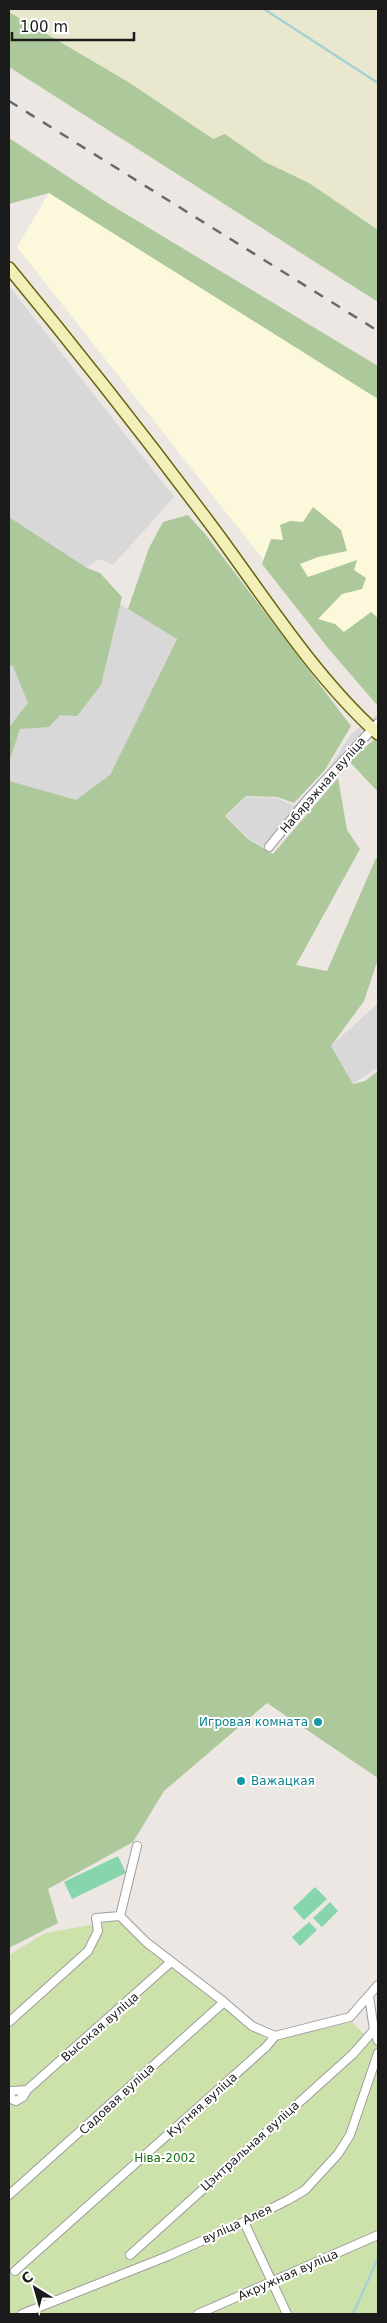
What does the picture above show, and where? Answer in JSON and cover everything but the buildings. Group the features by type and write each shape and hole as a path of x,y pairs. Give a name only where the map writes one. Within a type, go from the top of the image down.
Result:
{"street":[{"path":"9,268 154,448 299,644 339,693 376,728"},
{"name":"Набярэжная вуліца","path":"269,847 306,802 376,728"},
{"path":"120,1916 137,1846"},
{"path":"9,2022 88,1951 98,1931 96,1918 120,1916 146,1942 252,2026 275,2036 350,2017 378,1985"},
{"name":"Высокая вуліца","path":"27,2090 80,2045 171,1962"},
{"path":"369,1996 378,2041"},
{"name":"Садовая вуліца","path":"9,2195 224,2002"},
{"name":"Цэнтральная вуліца","path":"130,2255 354,2054 368,2036 376,2030"},
{"name":"Кутняя вуліца","path":"15,2271 197,2110 266,2047 275,2036"},
{"name":"вуліца Алея","path":"22,2314 168,2256 244,2222 305,2190 338,2154 350,2135 378,2053"},
{"path":"244,2222 287,2314"},
{"name":"Акружная вуліца","path":"198,2314 378,2234"}],"shaded area":[{"path":"49,193 378,399 377,704 17,247"},
{"path":"9,286 174,497 113,565 99,559 87,568 9,517"},
{"path":"9,539 177,638 110,775 99,816 9,837"},
{"path":"378,714 378,736 376,735 346,760 270,851 250,839 226,816 246,797 277,798 294,806 326,772 351,734"},
{"path":"378,1003 378,1067 353,1084 331,1046"}],"green space":[{"path":"9,9 378,9 378,230 309,183 265,162 226,134 214,140 130,83 9,12"},
{"path":"9,12 130,83 213,139 225,134 265,162 309,183 378,230 378,302 9,67"},
{"path":"9,138 111,205 378,366 378,399 49,193 9,204"},
{"path":"313,507 341,530 347,551 318,557 300,564 308,577 357,560 354,570 366,578 362,589 342,594 318,619 335,624 344,632 371,612 378,618 377,705 328,648 262,564 271,539 283,540 280,525 290,521 303,522"},
{"path":"188,515 206,535 351,726 325,770 294,803 277,797 246,796 225,816 248,839 273,854 338,778 347,830 360,849 296,965 327,971 376,858 378,859 378,959 364,1001 331,1046 353,1084 365,1081 378,1071 378,1778 267,1703 164,1791 133,1842 48,1889 58,1923 9,1948 9,781 76,800 110,775 177,639 128,609 149,548 163,522"},
{"path":"9,517 87,568 100,573 122,597 101,685 77,716 60,715 49,727 20,729 9,762 10,726 28,703 13,666 9,665"},
{"path":"375,739 378,743 378,792 349,761"},
{"path":"118,1856 126,1873 72,1899 64,1882"},
{"path":"315,1887 327,1899 304,1920 293,1908"},
{"path":"330,1902 338,1911 322,1927 313,1918"},
{"name":"Ніва-2002","path":"118,1920 146,1946 270,2042 352,2022 364,2034 378,2043 378,2314 9,2314 9,2277 12,2272 9,2267 9,1955 45,1933"},
{"path":"309,1922 317,1930 300,1946 292,1937"}],"waterway":[{"path":"264,9 378,83"},
{"path":"353,2314 378,2258"}],"railway":[{"path":"9,101 378,331"}],"place":[{"name":"Игровая комната","path":"318,1722"},
{"name":"Важацкая","path":"241,1781"}]}
